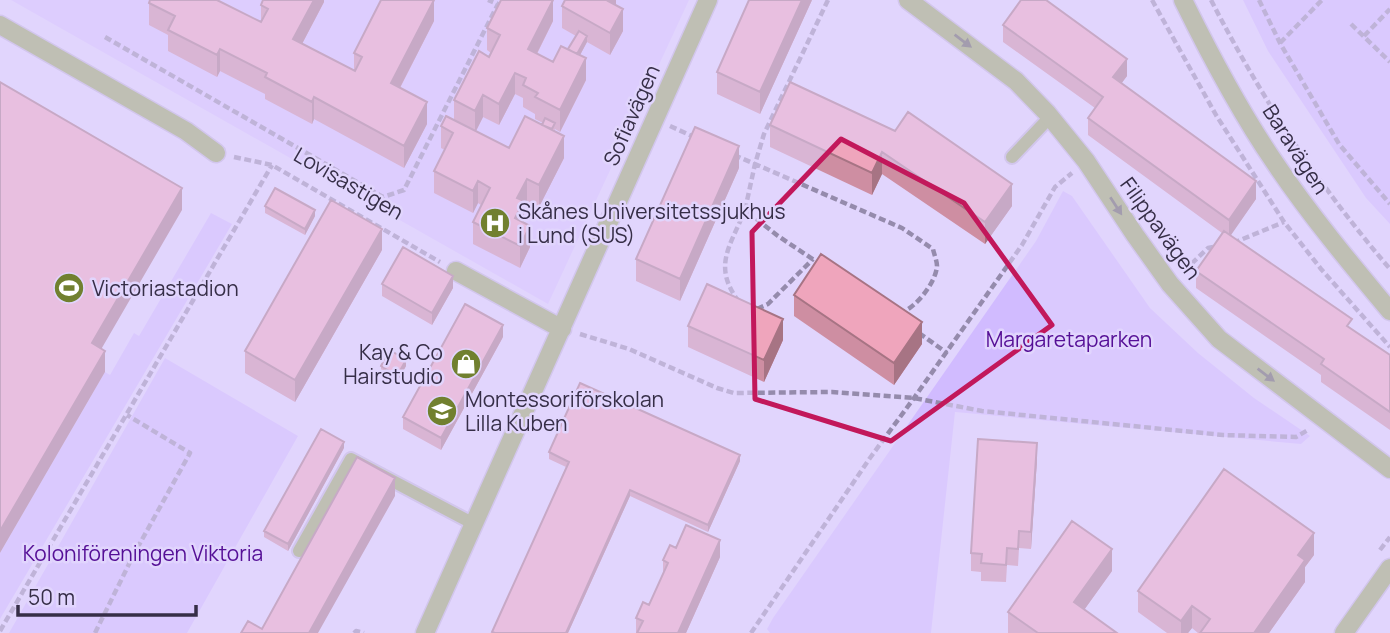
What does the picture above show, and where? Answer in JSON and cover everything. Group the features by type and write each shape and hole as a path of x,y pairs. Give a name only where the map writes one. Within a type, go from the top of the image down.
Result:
{"street":[{"name":"Sofiavägen","path":"425,633 708,0"},
{"name":"Filippavägen","path":"908,0 1016,81 1050,117 1086,161 1170,284 1219,339 1390,469"},
{"name":"Baravägen","path":"1182,0 1208,52 1273,161 1329,238 1390,311"},
{"path":"0,25 186,131 216,153"},
{"path":"456,271 562,329"},
{"path":"1344,633 1389,573"}],"lane":[{"path":"1012,157 1050,117"},
{"path":"299,551 351,459 474,524"}],"path":[{"path":"105,37 383,197 404,190 500,2 488,0"},
{"path":"744,307 724,280 724,262 745,210 764,134 828,0"},
{"path":"1211,0 1271,108 1314,173 1390,269"},
{"path":"1259,0 1280,43 1339,144 1390,204"},
{"path":"1280,43 1322,0"},
{"path":"1364,36 1390,9"},
{"path":"1351,24 1390,62"},
{"path":"654,119 705,141"},
{"name":"Lovisastigen","path":"216,153 272,165 456,271"},
{"path":"730,153 902,228 933,249 937,267 930,283 918,300 906,311 899,313"},
{"path":"751,633 870,458 1022,245 1055,187 1086,161"},
{"path":"0,631 272,165"},
{"path":"745,210 823,266"},
{"path":"1170,284 1208,248 1234,243 1284,222"},
{"path":"750,312 768,304 813,259"},
{"path":"562,329 629,349 734,393 832,392 915,398 982,411 1223,435 1296,437 1308,430"},
{"path":"914,329 947,353"},
{"path":"94,633 190,453 127,415"},
{"path":"756,628 764,633"},
{"path":"354,633 364,633"}],"highlighted area":[{"path":"841,139 964,203 1052,325 891,441 755,399 752,232"}],"shaded area":[{"name":"Skånes Universitetssjukhus i Lund (SUS)","path":"11,0 689,0 548,304"}],"green space":[{"path":"1243,0 1390,0 1390,224 1366,198 1268,51"},
{"name":"Margaretaparken","path":"1063,191 1072,196 1150,308 1198,353 1254,398 1310,436 1301,444 955,412 931,633 770,633 767,629 773,618 1036,241"},
{"path":"211,213 232,224 0,619 0,553 105,372 110,375 134,333 139,336"},
{"name":"Koloniföreningen Viktoria","path":"165,358 298,436 187,633 9,633"}],"building":[{"path":"150,0 217,0 261,22 268,9 261,5 263,0 314,0 293,39 355,71 362,57 354,53 381,0 434,0 391,83 427,102 404,146 314,97 312,102 265,77 267,73 220,49 217,55 168,30 175,16 149,3"},
{"path":"501,0 553,0 528,49 553,62 561,46 586,58 560,110 535,97 538,93 523,85 526,78 515,73 499,104 483,95 475,111 454,100 479,51 489,57 500,35 487,28"},
{"path":"565,0 609,0 623,9 610,33 562,6"},
{"path":"749,0 802,0 760,92 717,72"},
{"path":"1021,0 1046,0 1127,59 1113,77 1256,181 1229,220 1088,118 1103,97 1003,25"},
{"path":"579,31 587,36 577,54 568,49"},
{"name":"Victoriastadion","path":"0,82 182,188 92,343 105,351 0,531"},
{"path":"790,82 895,131 908,112 1012,184 985,222 882,152 872,173 770,125"},
{"path":"446,116 509,148 525,116 564,136 539,185 527,179 517,198 524,201 515,218 530,226 520,246 473,222 490,188 478,181 473,191 434,171 453,133 441,126"},
{"path":"545,118 555,123 552,129 542,125"},
{"path":"695,127 739,146 680,279 636,259"},
{"path":"275,188 315,210 305,229 265,206"},
{"path":"331,200 382,229 295,380 245,351"},
{"path":"1224,231 1352,319 1347,326 1390,355 1390,412 1321,364 1324,359 1196,271"},
{"path":"403,247 453,276 432,313 382,284"},
{"path":"821,254 922,322 894,363 794,295"},
{"path":"707,284 783,319 764,360 688,326"},
{"path":"465,304 503,325 441,438 403,417"},
{"path":"390,350 406,360 397,376 381,366"},
{"path":"580,383 740,455 708,525 630,490 566,633 492,632 569,462 549,452"},
{"path":"321,429 344,442 288,544 264,531"},
{"path":"978,439 1037,443 1031,532 1019,531 1018,549 1007,548 1006,565 981,563 982,554 971,553"},
{"path":"357,457 395,478 309,633 241,633 248,621 262,629"},
{"path":"1224,469 1314,533 1298,555 1305,560 1254,633 1200,633 1210,619 1192,606 1181,621 1138,591"},
{"path":"1072,521 1112,549 1074,602 1117,633 1038,633 1008,612"},
{"path":"686,525 720,540 678,633 637,633 643,621 636,618 643,602 649,605 668,563 663,560 670,545 676,548"}],"place":[{"name":"Skånes Universitetssjukhus i Lund (SUS)","path":"495,223"},
{"name":"Victoriastadion","path":"69,288"},
{"name":"Kay & Co Hairstudio","path":"466,364"},
{"name":"Montessoriförskolan Lilla Kuben","path":"442,411"}]}
